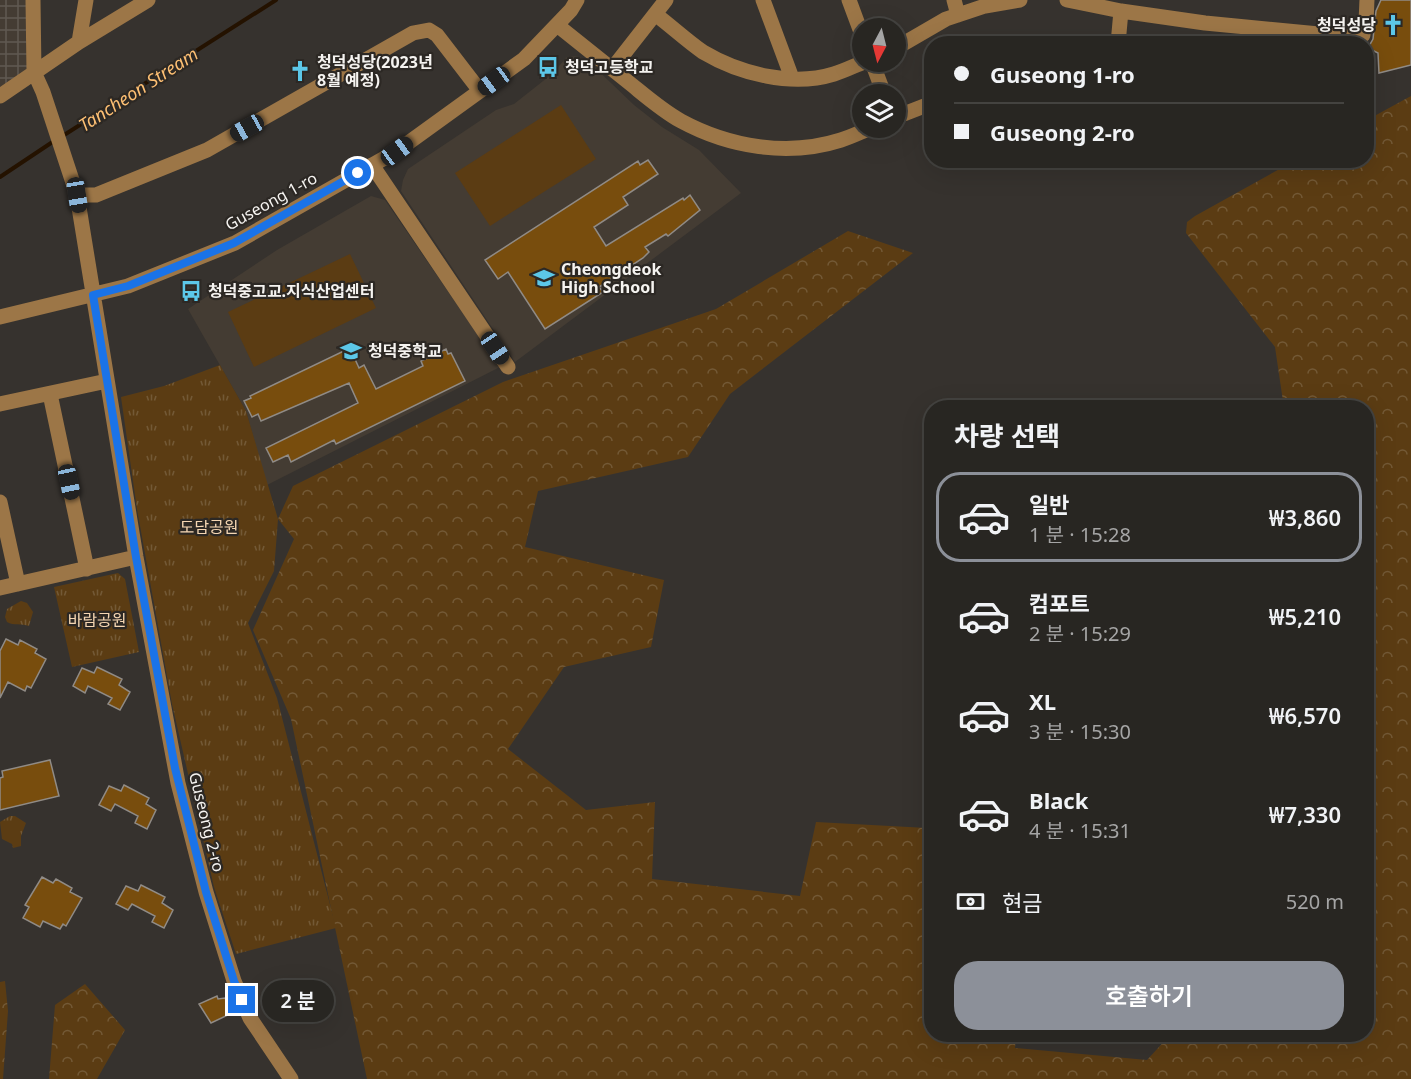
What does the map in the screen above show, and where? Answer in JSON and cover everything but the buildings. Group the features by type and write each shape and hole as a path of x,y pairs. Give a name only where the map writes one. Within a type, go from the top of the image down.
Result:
{"street":[{"path":"33,0 34,72"},
{"path":"79,42 86,0"},
{"path":"0,96 79,42 148,0"},
{"name":"Guseong 1-ro","path":"0,317 128,286 234,243 397,151 524,59 571,10 577,0"},
{"path":"612,69 666,0"},
{"path":"763,0 792,78"},
{"path":"849,0 856,18"},
{"path":"906,42 946,19 956,7 985,6 1020,0"},
{"path":"1067,0 1121,11 1205,23 1338,36"},
{"path":"1358,36 1367,0"},
{"path":"1119,36 1121,11"},
{"path":"655,14 704,52 737,67 766,76 801,79 832,74 852,66"},
{"path":"556,25 679,120 707,134 736,144 781,148 817,146 852,136"},
{"path":"77,195 96,195 207,150 413,33 429,30 437,35 480,91"},
{"name":"Guseong 2-ro","path":"34,72 43,92 77,195 136,557 176,773 206,892 234,981 250,1018 291,1079"},
{"path":"906,113 924,106"},
{"path":"372,165 508,367"},
{"path":"0,404 107,381"},
{"path":"50,394 87,569"},
{"path":"0,502 18,584"},
{"path":"0,588 136,557"}],"shaded area":[{"path":"0,0 33,0 34,72 0,96"},
{"name":"Cheongdeok High School","path":"577,56 588,61 634,105 662,127 699,150 741,193 515,362 401,191 403,180 408,169 496,110 514,104 552,74 567,57"},
{"name":"청덕중학교","path":"371,196 385,200 500,367 267,485 246,411 188,309 277,250"}],"green space":[{"path":"1411,96 1411,1079 367,1079 291,719 253,630 294,539 278,519 293,486 503,382 716,309 848,231 913,253 730,394 688,457 538,491 525,547 664,580 651,647 564,667 508,749 586,810 655,802 652,879 800,896 816,822 924,828 924,1042 1015,1042 1015,1048 1147,1060 1164,1042 1374,1042 1374,400 1283,400 1275,347 1186,233 1187,222 1195,216 1281,168 1374,168 1374,116"},
{"path":"561,105 596,159 490,226 455,173"},
{"path":"350,254 376,308 254,367 228,312"},
{"name":"도담공원","path":"220,365 246,411 278,519 274,571 248,623 277,698 336,928 236,954 214,887 172,704 137,509 121,397 164,386"},
{"name":"바람공원","path":"118,573 125,579 139,652 72,667 54,587"},
{"path":"21,601 27,603 33,612 29,626 7,622 5,617 7,609"},
{"path":"10,816 15,816 26,823 21,836 21,846 13,848 12,844 2,839 0,822"},
{"path":"5,981 8,1011 3,1079 0,1079 0,982"},
{"path":"85,984 125,1030 97,1079 49,1079 55,1005"}],"waterway":[{"name":"Tancheon Stream","path":"61,137 276,0"},
{"name":"Tancheon Stream","path":"0,177 54,141"}],"place":[{"name":"청덕성당","path":"1393,25"},
{"name":"청덕고등학교","path":"548,67"},
{"name":"청덕성당(2023년 8월 예정)","path":"300,71"},
{"name":"Cheongdeok High School","path":"544,278"},
{"name":"청덕중고교.지식산업센터","path":"191,291"},
{"name":"청덕중학교","path":"351,351"}],"route":[{"path":"242,1000 206,892 178,783 136,557 93,295 128,286 234,243 358,173"}]}
